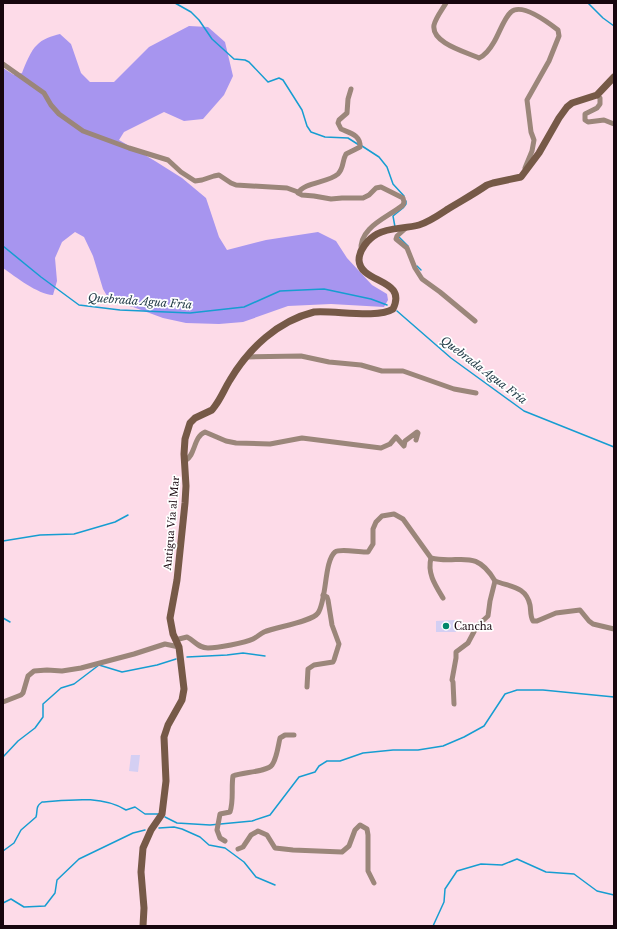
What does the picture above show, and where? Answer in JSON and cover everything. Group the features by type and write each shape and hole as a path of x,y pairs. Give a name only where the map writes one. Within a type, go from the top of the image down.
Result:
{"main road":[{"path":"360,251 372,238 378,234 385,231 420,225 487,186 501,181 518,178 539,153 567,107 572,103 598,95 614,77"},
{"name":"Antigua Vía al Mar","path":"143,926 143,848 162,814 166,781 164,737 168,725 182,700 184,689 179,647 173,634 170,618 185,503 185,439 190,423 195,418 212,410 216,406 230,380 247,356 267,335 286,323 305,315 322,312 376,313 393,309 396,298 394,293 386,284 363,270 359,262 360,251"}],"street":[{"path":"446,3 435,22 434,30 437,37 447,44 479,58 491,47 513,10 518,9 528,11 558,30 559,36 549,61 527,100 534,145 522,175"},
{"path":"3,64 44,93 59,114 76,127 129,148 168,160 181,172 195,181 219,175 231,183 287,188 298,192 300,195 331,199 363,198 369,196 376,188 381,187 403,198 403,205 366,232 362,238 360,251"},
{"path":"298,192 302,188 336,175 342,168 346,154 360,147 357,137 350,132 341,129 338,124 339,120 347,113 348,99 351,89"},
{"path":"598,95 600,98 600,104 597,108 585,114 585,120 588,122 604,120 614,124"},
{"path":"406,228 397,236 396,239 407,248 415,268 422,279 475,321"},
{"path":"247,356 301,356 329,362 361,364 382,371 403,371 458,390 476,393"},
{"path":"185,461 190,456 200,435 205,432 236,444 270,444 302,438 381,448 390,444 396,437 404,446 405,440 418,432 416,440"},
{"path":"175,640 187,637 198,646 208,648 253,639 263,632 307,620 316,616 320,608 330,563 334,554 339,550 368,552 373,544 374,524 382,516 390,514 400,517 431,558 438,560 458,559 478,562 490,573 495,581 521,589 529,600 531,617 534,621 556,613 580,610 593,624 614,629"},
{"path":"431,558 432,579 443,598"},
{"path":"454,704 452,680 456,652 468,643 477,626 488,616 495,581"},
{"path":"307,687 308,669 314,665 333,662 338,644 332,625 328,600 327,597 323,595"},
{"path":"3,702 23,693 28,676 34,671 62,671 74,669 134,654 165,644 179,647"},
{"path":"225,842 220,838 217,830 220,814 230,812 231,809 233,776 250,771 268,769 276,758 280,738 285,735 294,735"},
{"path":"238,849 244,847 251,835 258,831 267,835 275,848 342,852 349,846 355,830 360,826 367,829 368,871 374,883"}],"shaded area":[{"path":"189,26 208,27 225,42 233,76 224,95 203,119 184,121 164,112 124,132 119,140 182,178 206,198 219,237 227,250 266,240 318,232 336,241 347,258 372,285 387,294 388,300 384,307 331,304 288,306 243,322 219,324 186,323 163,318 133,307 110,301 103,289 93,256 84,237 75,232 62,242 55,258 57,281 53,295 40,292 3,268 3,68 14,75 22,73 30,54 35,47 44,39 60,34 71,44 81,73 90,82 114,82 149,47"},
{"name":"Cancha","path":"455,620 456,632 436,632 436,621"},
{"path":"131,755 140,755 138,772 129,771"}],"waterway":[{"path":"175,3 191,12 199,20 212,39 234,59 249,62 268,82 279,78 283,80 302,110 307,126 311,132 325,137 348,138 359,145"},
{"path":"588,3 603,18 614,26"},
{"path":"362,146 379,157 387,167 393,184 404,196"},
{"path":"395,227 393,216 403,208 406,201"},
{"path":"399,237 408,246"},
{"name":"Quebrada Agua Fría","path":"3,246 79,305 120,310 190,313 244,307 280,291 324,289 371,299 387,305"},
{"path":"417,266 421,270"},
{"name":"Quebrada Agua Fría","path":"397,311 451,358 524,411 614,447"},
{"path":"3,541 40,535 74,534 115,522 128,515"},
{"path":"3,618 10,622"},
{"path":"187,657 243,653 265,656"},
{"path":"3,757 18,741 35,728 43,717 43,704 61,688 74,684 99,665 122,672 157,665 176,659"},
{"path":"165,817 177,823 210,825 252,821 270,815 299,777 315,772 319,766 327,761 340,761 363,753 393,750 418,750 443,746 484,726 505,694 517,690 543,690 614,697"},
{"path":"3,851 14,843 21,830 36,817 38,807 42,802 96,800 116,805 126,810 135,807 145,814 159,814"},
{"path":"159,828 174,827 182,829 200,837 209,845 225,848 244,862 256,877 275,885"},
{"path":"3,903 11,899 24,907 45,906 55,893 57,880 79,859 133,833 145,830"},
{"path":"433,926 444,902 445,889 457,871 481,864 502,865 517,859 546,872 574,874 597,891 614,895"}],"place":[{"name":"Cancha","path":"446,626"}]}
